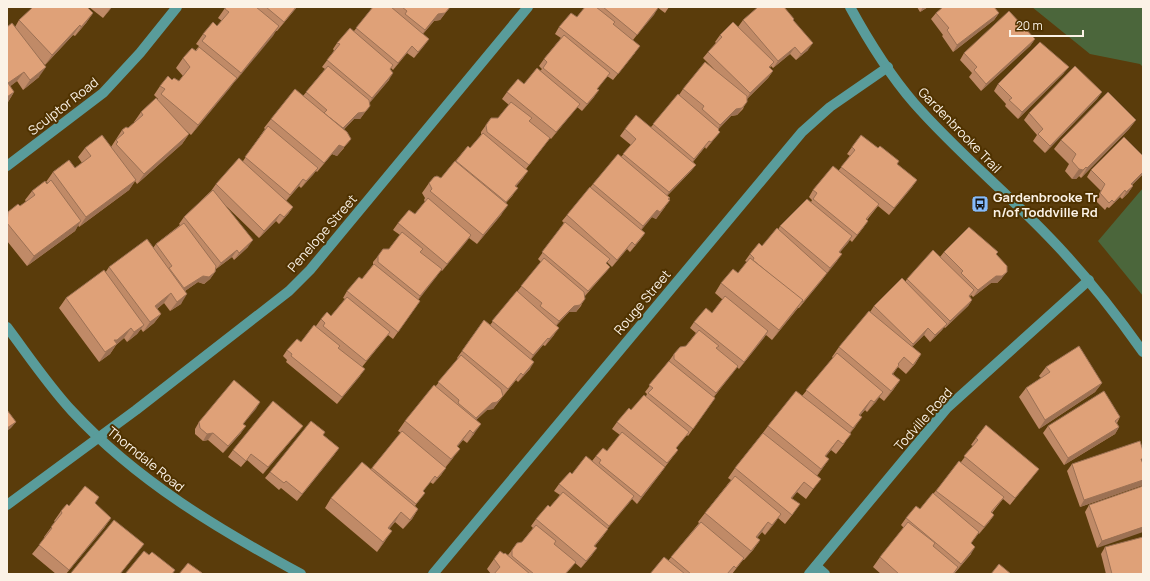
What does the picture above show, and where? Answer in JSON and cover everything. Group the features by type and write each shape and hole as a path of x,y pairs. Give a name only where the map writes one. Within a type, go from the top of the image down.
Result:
{"street":[{"name":"Sculptor Road","path":"7,166 103,93 140,53 177,7"},
{"name":"Penelope Street","path":"7,505 99,437 289,290 310,270 528,7"},
{"name":"Gardenbrooke Trail","path":"850,7 888,67 914,102 1013,203 1049,236 1089,280 1143,352"},
{"name":"Rouge Street","path":"433,574 802,132 830,107 888,67"},
{"name":"Todville Road","path":"809,574 947,408 1089,280"},
{"name":"Thorndale Road","path":"7,327 66,404 134,469 169,496 213,525 301,574"},
{"path":"816,566 825,574"}],"green space":[{"path":"1032,7 1143,7 1143,67 1140,64 1090,54"},
{"path":"1143,188 1143,296 1098,241"}],"building":[{"path":"33,7 87,7 93,13 52,55 19,20"},
{"path":"226,7 256,7 279,26 241,73 202,41 206,36 203,34 213,22 217,26 229,12 225,9"},
{"path":"266,7 296,7 284,22"},
{"path":"373,7 391,7 429,39 418,52 412,46 398,63 356,28"},
{"path":"402,7 450,7 445,13 438,14 425,30 405,14 407,11"},
{"path":"585,7 596,7 615,22 613,24 640,46 618,74 559,27 571,13 577,17"},
{"path":"603,7 657,7 658,8 637,35"},
{"path":"758,7 784,7 813,43 801,54 795,47 778,61 743,20"},
{"path":"943,7 994,7 999,13 957,45 947,30 949,28 936,13"},
{"path":"1009,11 1035,39 986,84 974,70 977,67 964,53"},
{"path":"733,22 774,62 769,67 773,71 750,93 708,52 722,37 720,35"},
{"path":"12,23 46,67 30,80 24,72 8,83 14,92 7,97 7,27"},
{"path":"350,28 393,65 390,69 393,73 372,98 327,60 340,44 337,43"},
{"path":"564,35 610,73 597,89 599,90 587,104 543,68 547,62 544,59"},
{"path":"1040,42 1069,67 1022,112 1009,100 1012,98 998,84"},
{"path":"199,47 237,78 198,125 161,94 165,89 160,86 168,76 172,80 174,78 179,81 190,67 183,58 192,48 196,51"},
{"path":"705,62 747,96 747,102 742,108 736,109 720,125 702,109 704,106 683,89"},
{"path":"328,66 369,100 370,106 365,112 358,113 343,128 324,113 327,110 306,92"},
{"path":"1075,66 1102,92 1050,146 1038,134 1043,129 1029,113"},
{"path":"537,68 580,104 556,132 507,92 518,79 524,84"},
{"path":"295,89 347,132 351,139 344,147 339,145 324,163 271,119"},
{"path":"1108,92 1136,120 1087,168 1086,167 1083,170 1079,169 1072,161 1076,154 1061,140"},
{"path":"678,94 719,129 718,130 720,132 711,142 709,141 694,159 653,124"},
{"path":"156,98 189,134 144,174 116,144 118,142 116,140 124,133 122,130 126,127 128,128 143,115 141,112"},
{"path":"511,102 532,118 529,121 550,138 529,165 487,132 486,125 491,118 498,118"},
{"path":"636,115 696,165 669,192 623,154 636,139 625,129"},
{"path":"268,126 318,168 306,181 303,179 290,195 245,157"},
{"path":"483,133 528,171 515,186 518,188 506,202 456,161 468,146 470,148"},
{"path":"102,135 136,180 86,217 53,172 69,160 75,168 91,156 85,148"},
{"path":"861,135 878,148 880,146 899,161 897,164 917,180 894,208 841,167 855,150 852,147"},
{"path":"1124,137 1143,156 1143,172 1131,184 1133,186 1126,192 1125,190 1114,202 1112,200 1109,203 1100,193 1105,184 1091,170"},
{"path":"618,154 670,198 660,212 657,210 643,226 593,184"},
{"path":"239,158 293,207 284,217 280,214 264,231 216,184"},
{"path":"455,161 508,205 483,235 430,191 432,189 429,183 434,177 437,176 441,178"},
{"path":"833,166 879,204 866,219 868,221 857,235 813,199 817,193 813,190"},
{"path":"51,180 81,221 34,256 7,223 8,212 18,204 20,206 35,195 32,191 45,181 47,184"},
{"path":"590,187 645,233 635,245 632,242 617,260 567,215"},
{"path":"213,190 253,240 239,253 237,250 221,263 184,217"},
{"path":"428,198 471,235 447,264 398,223 409,210 415,214"},
{"path":"807,199 852,236 839,252 842,254 830,268 780,226"},
{"path":"565,222 610,259 606,263 610,267 588,291 542,252"},
{"path":"184,223 216,266 215,272 209,277 203,276 184,288 169,268 172,266 156,244"},
{"path":"969,227 998,252 996,254 1007,266 1007,272 1002,276 996,276 978,290 961,273 963,271 944,252"},
{"path":"777,228 827,273 803,302 753,260 754,258 750,254 759,243 762,246"},
{"path":"402,232 423,249 420,252 442,269 420,296 378,262 378,256 383,249 389,249"},
{"path":"147,239 187,294 177,302 171,293 155,306 161,314 150,322 109,267"},
{"path":"933,250 974,290 969,296 972,300 950,321 907,279"},
{"path":"544,258 584,292 585,299 580,305 574,306 559,321 540,306 542,303 521,286"},
{"path":"750,258 803,300 779,330 721,283 733,269 738,273"},
{"path":"374,264 420,301 398,332 347,291 359,277 362,279"},
{"path":"104,270 144,325 134,332 131,328 117,340 114,340 117,344 105,352 66,298"},
{"path":"902,278 947,324 935,335 928,328 913,344 874,306"},
{"path":"517,291 559,328 533,355 492,321"},
{"path":"725,296 768,331 744,362 694,322 706,308 712,313"},
{"path":"347,297 390,332 366,361 323,326 325,323 321,319 327,312 331,316"},
{"path":"869,311 921,354 913,365 904,357 898,364 899,365 892,374 900,380 891,391 839,347"},
{"path":"484,320 534,362 523,375 521,373 508,389 462,351"},
{"path":"314,325 340,346 338,348 365,369 342,397 291,356 292,354 287,350 297,339 301,342"},
{"path":"699,330 719,346 716,348 738,366 716,393 674,359 674,354 680,347 686,346"},
{"path":"1079,346 1102,383 1045,420 1026,388 1050,372 1046,367"},
{"path":"837,353 883,392 874,402 871,400 859,415 862,417 853,428 806,390"},
{"path":"461,355 501,389 503,396 497,402 492,403 476,418 458,403 459,400 438,382"},
{"path":"669,361 715,398 693,429 648,393 653,388 649,385"},
{"path":"234,380 260,402 243,424 246,426 228,446 213,433 207,434 200,428 199,422"},
{"path":"434,385 481,424 473,433 470,430 457,446 460,449 451,459 405,421"},
{"path":"796,391 851,434 843,444 838,440 825,456 829,459 821,469 768,426"},
{"path":"1104,391 1120,417 1115,421 1119,427 1068,458 1048,426"},
{"path":"644,395 689,432 676,448 678,450 667,463 617,422 629,408 631,410"},
{"path":"273,401 303,426 268,467 251,454 246,461 233,450"},
{"path":"7,410 16,422 7,428"},
{"path":"311,421 325,432 323,435 339,448 302,494 286,481 284,483 270,472"},
{"path":"986,425 1039,469 1015,498 964,456 978,440 976,438"},
{"path":"402,431 446,468 437,478 435,476 423,491 425,493 416,504 372,468"},
{"path":"622,432 665,467 641,497 599,463 601,460 596,456 603,448 607,451"},
{"path":"763,433 821,479 813,489 804,482 791,498 800,504 792,515 735,468"},
{"path":"1140,441 1143,451 1143,459 1141,459 1143,464 1143,480 1084,500 1072,464"},
{"path":"586,456 634,496 609,526 559,484 570,472 572,474"},
{"path":"959,461 1004,497 991,512 994,515 984,527 936,491"},
{"path":"362,462 418,509 410,520 401,512 388,528 392,531 383,542 331,498"},
{"path":"735,476 781,514 772,525 768,522 756,537 760,540 751,551 705,513"},
{"path":"85,486 99,497 95,503 111,518 69,570 39,545 62,513 61,511 67,504 69,506"},
{"path":"1143,486 1143,527 1102,541 1089,505"},
{"path":"563,492 608,529 594,546 597,548 586,561 536,519 548,505 550,507"},
{"path":"933,493 979,532 971,543 975,547 961,564 906,518 916,506 920,509"},
{"path":"114,520 144,544 120,574 71,573"},
{"path":"701,522 744,558 736,568 734,566 727,574 691,574 671,557"},
{"path":"908,522 935,543 933,546 958,567 953,574 899,574 880,557"},
{"path":"536,525 556,541 554,544 576,562 565,574 534,574 512,556 512,550 517,543 522,542"},
{"path":"1143,537 1143,574 1112,574 1105,547"},
{"path":"144,551 149,555 152,552 175,570 172,574 125,574"},
{"path":"500,551 504,554 505,553 530,574 494,574 500,567 494,559"},
{"path":"664,557 685,574 650,574"},
{"path":"188,563 202,573 179,574"},
{"path":"999,564 1011,574 991,574"}],"place":[{"name":"Gardenbrooke Tr n/of Toddville Rd","path":"980,204"}]}
